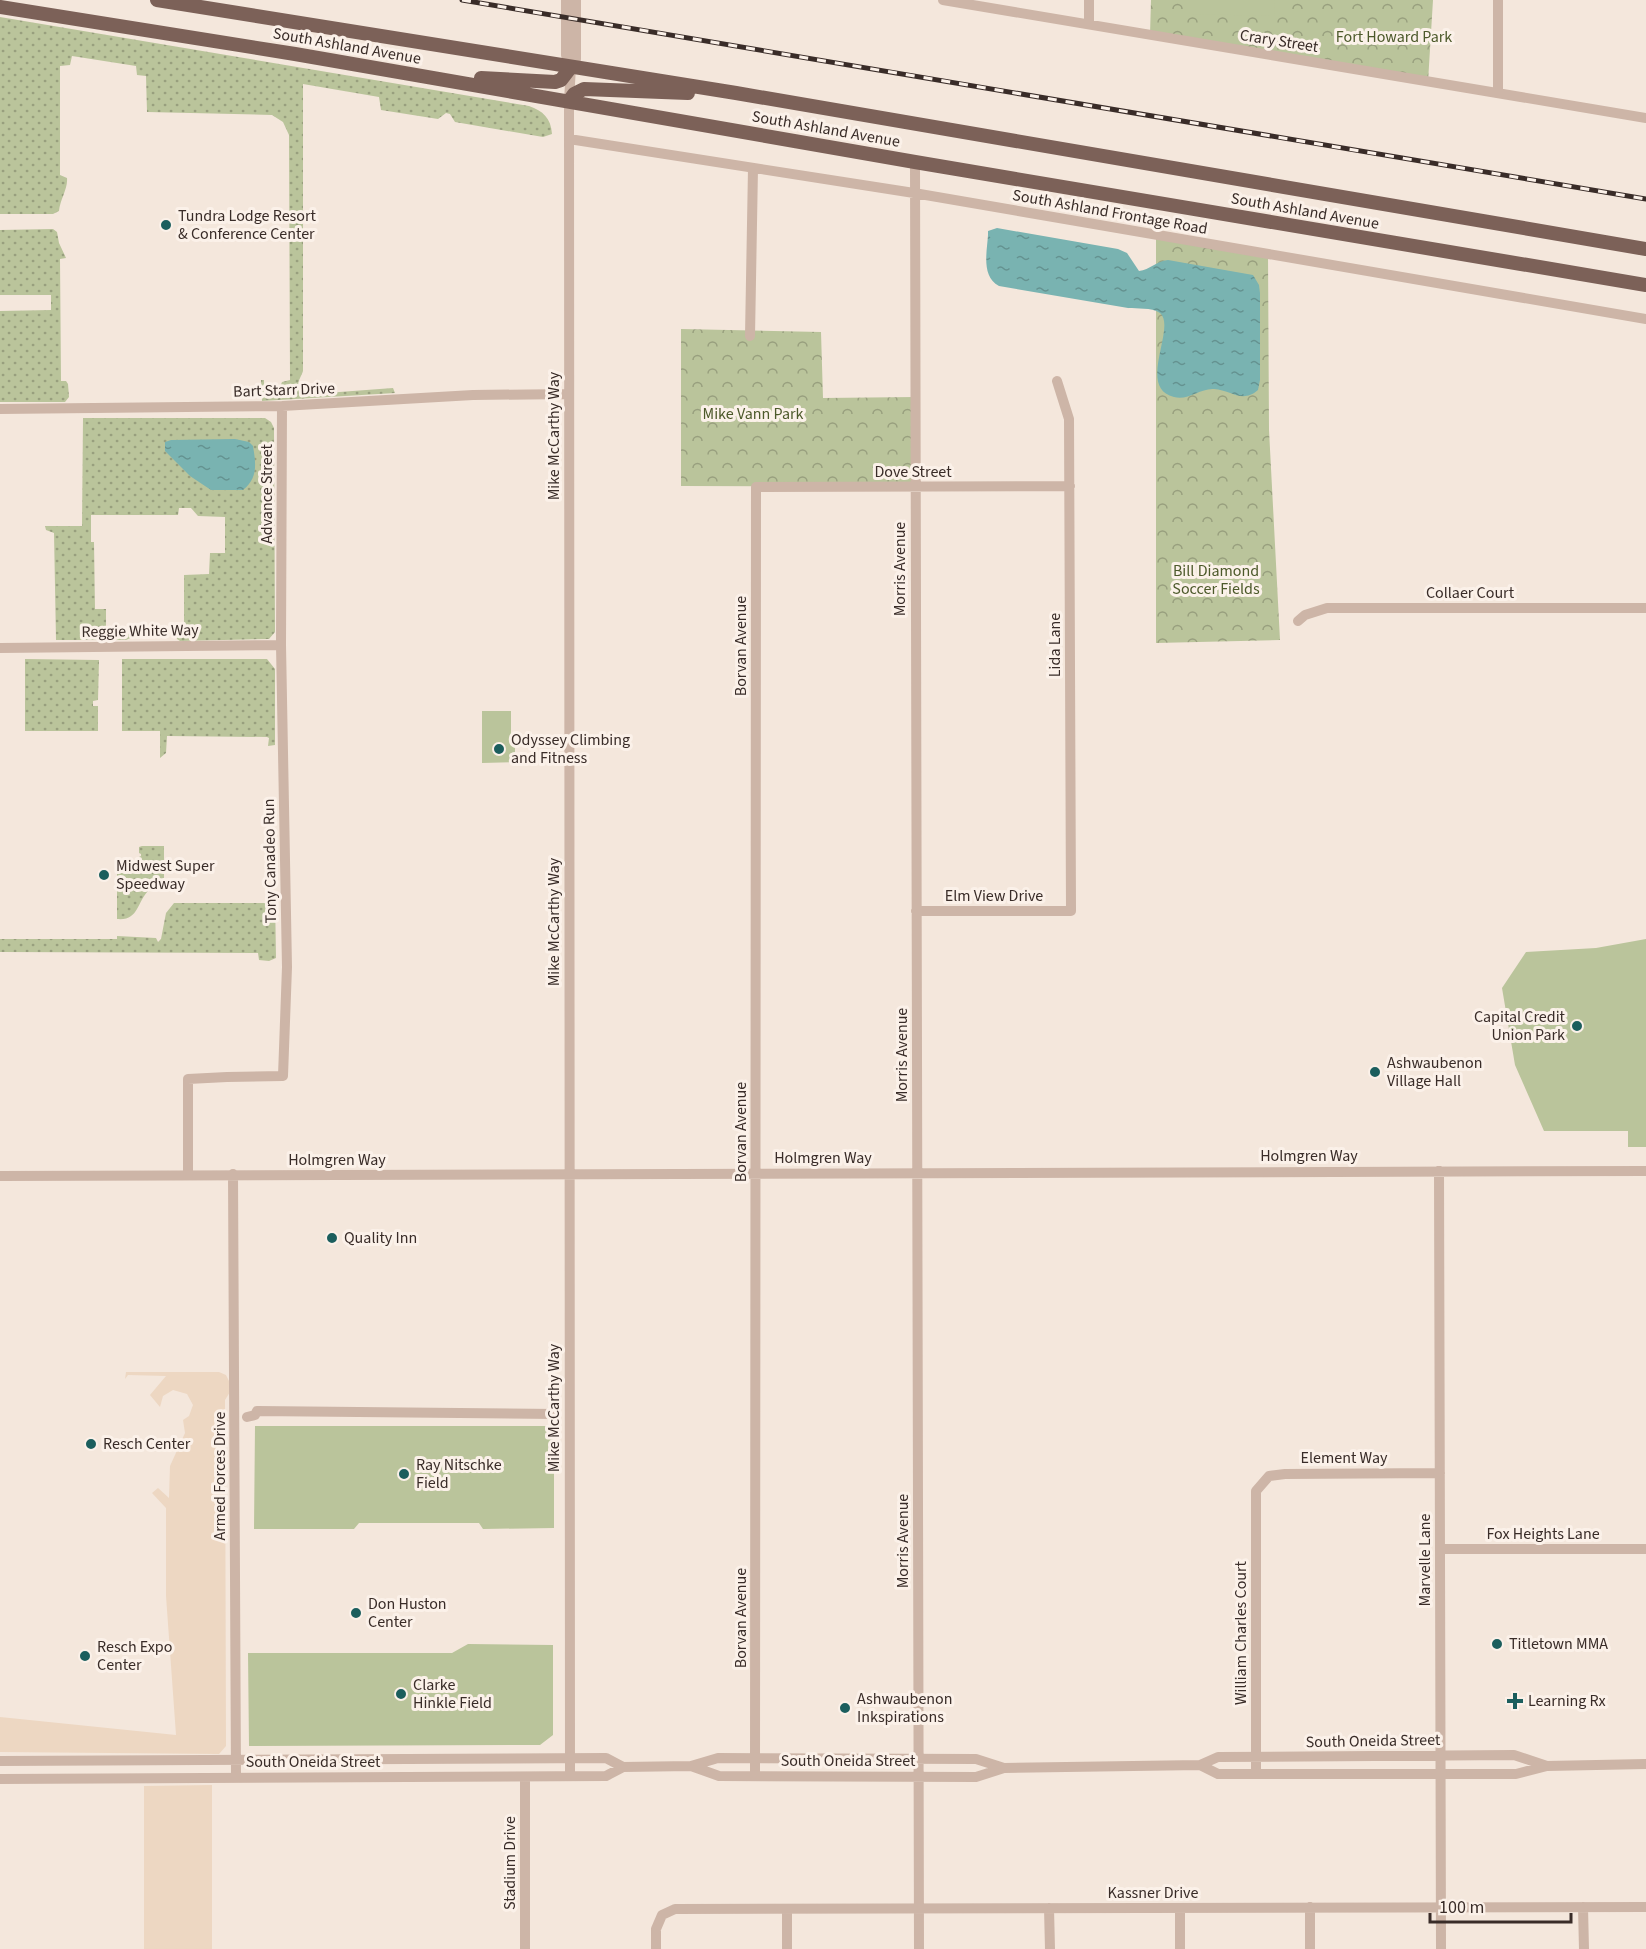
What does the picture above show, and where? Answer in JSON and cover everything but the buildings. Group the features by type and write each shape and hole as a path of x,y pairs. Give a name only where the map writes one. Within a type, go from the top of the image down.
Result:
{"main road":[{"name":"South Ashland Avenue","path":"157,0 736,93 1646,249"},
{"name":"South Ashland Avenue","path":"0,7 421,76 1646,285"},
{"path":"421,76 555,82 561,80 571,67"},
{"path":"569,101 574,94 584,89 736,93"}],"street":[{"path":"566,0 566,55 571,67"},
{"path":"571,67 576,58 576,0"},
{"name":"Crary Street","path":"944,0 972,2 1089,24 1646,118"},
{"path":"1089,0 1089,24"},
{"path":"1498,0 1498,93"},
{"name":"Mike McCarthy Way","path":"570,1776 569,101 571,67"},
{"name":"South Ashland Frontage Road","path":"569,139 914,193 1646,319"},
{"name":"Morris Avenue","path":"915,162 919,1949"},
{"path":"750,336 753,168"},
{"name":"Lida Lane","path":"1057,381 1069,419 1071,911"},
{"name":"Bart Starr Drive","path":"0,410 282,406 473,395 569,393"},
{"name":"Advance Street","path":"281,645 282,406"},
{"name":"Dove Street","path":"756,487 1070,486"},
{"name":"Borvan Avenue","path":"755,1776 756,487"},
{"name":"Collaer Court","path":"1298,621 1305,615 1327,608 1646,608"},
{"name":"Reggie White Way","path":"0,648 281,645"},
{"name":"Tony Canadeo Run","path":"188,1174 188,1079 283,1076 286,966 281,645"},
{"name":"Elm View Drive","path":"916,911 1071,911"},
{"name":"Marvelle Lane","path":"1438,1171 1441,1949"},
{"name":"Holmgren Way","path":"0,1176 1646,1171"},
{"name":"Armed Forces Drive","path":"233,1174 236,1778"},
{"path":"247,1417 255,1415 256,1411 556,1414"},
{"name":"Element Way","path":"1256,1491 1269,1476 1285,1474 1440,1473"},
{"name":"William Charles Court","path":"1256,1491 1256,1774"},
{"name":"Fox Heights Lane","path":"1440,1549 1646,1549"},
{"name":"South Oneida Street","path":"691,1766 719,1776 976,1777 1004,1768 1200,1765 1218,1757 1256,1756 1514,1755 1547,1766"},
{"name":"South Oneida Street","path":"0,1779 606,1776 623,1767 691,1766 718,1758 756,1757 976,1759 1004,1768"},
{"name":"South Oneida Street","path":"0,1761 606,1758 623,1767"},
{"name":"South Oneida Street","path":"1200,1765 1218,1774 1516,1774 1547,1766 1646,1764"},
{"name":"Stadium Drive","path":"525,1777 525,1949"},
{"path":"1310,1907 1310,1949"},
{"path":"1583,1907 1584,1949"},
{"name":"Kassner Drive","path":"656,1949 656,1929 662,1915 675,1909 1646,1907"},
{"path":"1050,1908 1050,1949"},
{"path":"1180,1908 1180,1949"},
{"path":"787,1909 787,1949"}],"green space":[{"name":"Fort Howard Park","path":"1151,0 1433,0 1428,82 1150,35"},
{"path":"1190,0 1275,0 1274,16 1190,14"},
{"path":"0,17 529,106 545,116 552,134 543,137 455,122 450,114 446,113 438,119 381,110 379,97 303,84 303,371 298,385 301,390 321,390 326,393 393,388 395,393 262,401 261,380 264,380 264,387 280,387 282,382 290,380 289,135 283,122 272,115 147,112 146,76 137,75 136,66 72,56 70,65 60,66 60,175 67,178 67,182 59,211 53,214 0,214"},
{"path":"53,229 57,232 66,258 60,259 61,381 66,381 68,384 69,397 65,402 0,402 0,311 51,310 51,295 0,295 0,230"},
{"name":"Bill Diamond Soccer Fields","path":"1156,235 1268,254 1269,430 1280,640 1156,643"},
{"name":"Mike Vann Park","path":"681,329 821,332 823,398 915,397 915,487 681,486"},
{"path":"83,418 265,418 271,422 274,428 275,632 269,639 180,641 177,639 175,626 184,625 184,575 209,574 210,553 225,553 225,517 198,516 191,508 179,508 178,515 91,515 91,542 94,542 95,609 106,609 106,628 135,628 135,636 126,640 56,640 54,533 46,530 45,526 82,526"},
{"path":"25,659 99,660 98,700 93,701 93,706 98,706 98,731 25,731"},
{"path":"122,659 267,659 275,669 275,745 268,746 269,738 267,737 167,736 166,753 160,758 160,731 122,731"},
{"name":"Odyssey Climbing and Fitness","path":"482,711 511,711 511,736 515,736 515,762 482,763"},
{"path":"164,846 164,884 150,888 117,883 117,867 138,866 141,856 139,847"},
{"path":"117,886 137,886 149,890 133,914 124,919 117,919"},
{"path":"267,895 275,895 276,958 269,961 259,960 258,953 0,952 0,939 117,939 117,936 156,938 158,942 161,939 166,913 174,903 266,903"},
{"name":"Capital Credit Union Park","path":"1646,939 1646,1147 1628,1147 1628,1131 1544,1131 1515,1065 1502,988 1526,952 1596,948"},
{"name":"Ray Nitschke Field","path":"255,1426 554,1426 554,1528 483,1529 479,1523 359,1523 354,1529 254,1529"},
{"name":"Clarke Hinkle Field","path":"468,1644 553,1645 553,1735 540,1745 249,1746 248,1653 452,1653"}],"shaded area":[{"path":"126,1372 219,1372 226,1375 230,1383 230,1392 225,1400 226,1746 219,1754 0,1752 0,1717 176,1735 166,1596 166,1508 152,1493 158,1488 169,1498 170,1466 185,1433 183,1420 189,1416 193,1405 187,1394 173,1390 163,1396 160,1407 150,1395 166,1376 128,1375 125,1379"},
{"path":"212,1785 212,1949 144,1949 144,1786"}],"water":[{"path":"997,228 1118,249 1127,253 1139,271 1168,260 1253,275 1259,285 1260,293 1258,390 1242,396 1209,389 1179,398 1163,391 1158,382 1157,370 1164,331 1164,320 1160,313 1148,309 1128,308 999,286 993,282 986,263 988,231"},
{"path":"235,439 249,442 253,446 254,476 243,490 211,490 190,476 165,451 165,442 171,440"}],"railway":[{"path":"462,0 1646,199"}],"place":[{"name":"Tundra Lodge Resort & Conference Center","path":"166,225"},
{"name":"Odyssey Climbing and Fitness","path":"499,749"},
{"name":"Midwest Super Speedway","path":"104,875"},
{"name":"Capital Credit Union Park","path":"1577,1026"},
{"name":"Ashwaubenon Village Hall","path":"1375,1072"},
{"name":"Quality Inn","path":"332,1238"},
{"name":"Resch Center","path":"91,1444"},
{"name":"Ray Nitschke Field","path":"404,1474"},
{"name":"Don Huston Center","path":"356,1613"},
{"name":"Titletown MMA","path":"1497,1644"},
{"name":"Resch Expo Center","path":"85,1656"},
{"name":"Clarke Hinkle Field","path":"401,1694"},
{"name":"Learning Rx","path":"1515,1701"},
{"name":"Ashwaubenon Inkspirations","path":"845,1708"}]}
